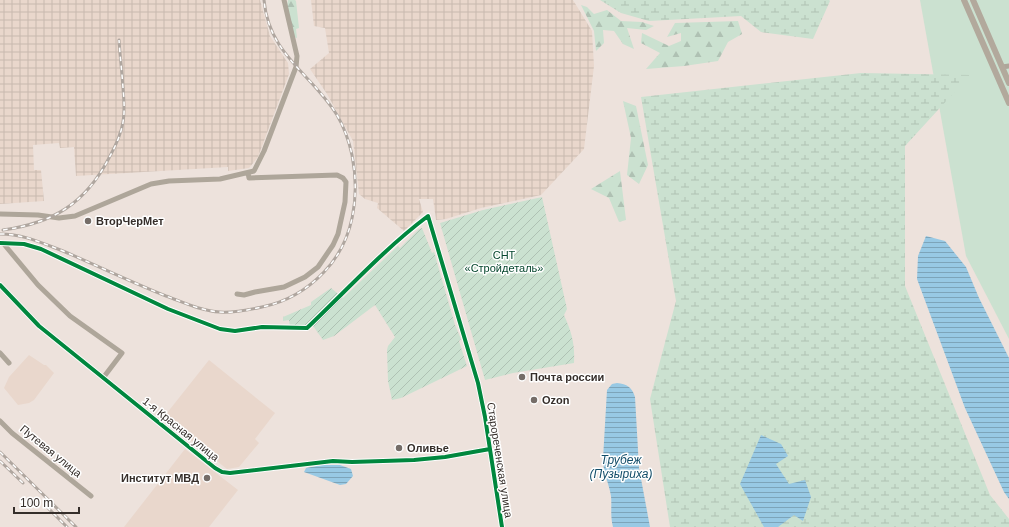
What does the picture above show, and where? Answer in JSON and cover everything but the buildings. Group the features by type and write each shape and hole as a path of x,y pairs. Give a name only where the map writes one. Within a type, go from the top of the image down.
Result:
{"main road":[{"path":"964,0 1009,103"},
{"path":"973,0 1009,83"}],"street":[{"path":"0,214 38,215 68,218 151,184 169,181 220,179 254,171 264,152 296,67 297,56 284,0"},
{"path":"1002,67 1009,66"},
{"path":"237,294 244,295 284,287 305,277 318,267 338,234 345,202 346,182 343,178 337,175 249,178 248,173"},
{"name":"Старореченская улица","path":"1,243 24,244 41,250 168,309 220,329 235,331 262,327 307,328 372,264 409,230 428,216 474,372 485,417 502,527"},
{"path":"1,243 38,285 70,316 122,353 103,378"},
{"name":"1-я Красная улица","path":"0,285 39,326 215,468 222,472 230,473 333,461 352,462 414,460 445,457 490,449"},
{"path":"0,353 9,363"},
{"name":"Путевая улица","path":"0,421 12,433 91,496"}],"shaded area":[{"path":"0,0 260,0 270,36 288,63 289,74 258,157 249,168 228,171 228,167 76,176 74,147 60,148 59,143 33,145 34,170 41,170 44,201 0,204"},
{"path":"311,0 573,0 592,31 594,66 584,149 541,195 481,208 446,219 436,220 433,199 419,199 423,212 404,231 377,208 378,203 365,199 359,194 353,141 327,94 310,69 329,53 325,28 314,26"},
{"path":"29,355 46,365 54,373 34,400 29,403 18,405 4,388 9,377"},
{"path":"209,360 275,413 255,439 259,443 239,467 227,469 163,418"},
{"path":"185,449 238,490 209,527 124,527"}],"green space":[{"path":"288,0 296,1 299,28 296,29 297,38 294,37 287,5"},
{"path":"600,0 830,1 813,39 761,32 741,16 649,21 621,13"},
{"path":"920,0 1009,0 1009,339 966,256"},
{"path":"581,5 587,7 594,14 607,10 621,21 642,22 654,26 646,30 627,28 634,49 623,44 614,31 603,30 604,43 596,51 594,31"},
{"path":"738,21 742,34 728,42 718,61 684,66 646,69 660,53 641,43 642,33 669,46 681,41 681,33 667,37 675,23"},
{"path":"861,73 970,75 905,146 905,286 990,495 1009,519 1009,527 670,527 650,399 676,301 641,97"},
{"path":"623,101 636,106 648,165 639,184 627,175 631,138"},
{"path":"620,171 626,220 619,222 609,198 591,189"},
{"name":"СНТ «Стройдеталь»","path":"542,197 567,309 564,315 572,339 574,363 513,373 485,380 440,223 483,210"},
{"name":"СНТ «Стройдеталь»","path":"422,228 432,253 434,252 455,325 461,339 459,341 467,366 401,398 392,400 388,381 387,350 388,346 395,337 375,305 334,336 323,340 311,323 301,327 290,327 289,320 283,321 283,317 311,305 311,302 331,288 343,298 398,246 400,248 419,229"}],"water":[{"path":"926,236 945,241 966,267 979,298 1009,358 1009,499 1004,492 965,408 917,279 918,256"},
{"name":"Трубеж (Пузыриха)","path":"612,384 624,384 629,387 635,397 639,468 650,527 613,527 611,496 603,459 607,390"},
{"path":"761,435 781,444 788,456 776,464 789,484 805,480 811,497 803,521 794,515 778,527 764,527 740,484"},
{"path":"322,465 340,465 351,469 353,476 346,484 340,485 304,472 306,468"}],"railway":[{"path":"0,234 25,237 40,242 166,296 206,310 236,312 271,305 296,294 311,284 334,260 348,232 355,202 352,155 346,134 337,115 327,100 282,49 274,35 268,19 264,0"},
{"path":"3,230 21,227 37,222 66,209 89,188 100,174 118,141 124,118 119,40"},
{"path":"0,452 76,527"},
{"path":"0,461 23,483"},
{"path":"47,507 67,527"}],"cycle path":[{"path":"0,243 24,244 41,249 168,309 220,329 235,331 262,327 307,328 396,242 428,216 478,383 485,417 502,527"},
{"path":"0,285 39,326 215,468 222,472 230,473 333,461 352,462 414,460 445,457 490,449"}],"place":[{"name":"ВторЧерМет","path":"88,221"},
{"name":"Почта россии","path":"522,377"},
{"name":"Ozon","path":"534,400"},
{"name":"Оливье","path":"399,448"},
{"name":"Институт МВД","path":"207,478"}]}
